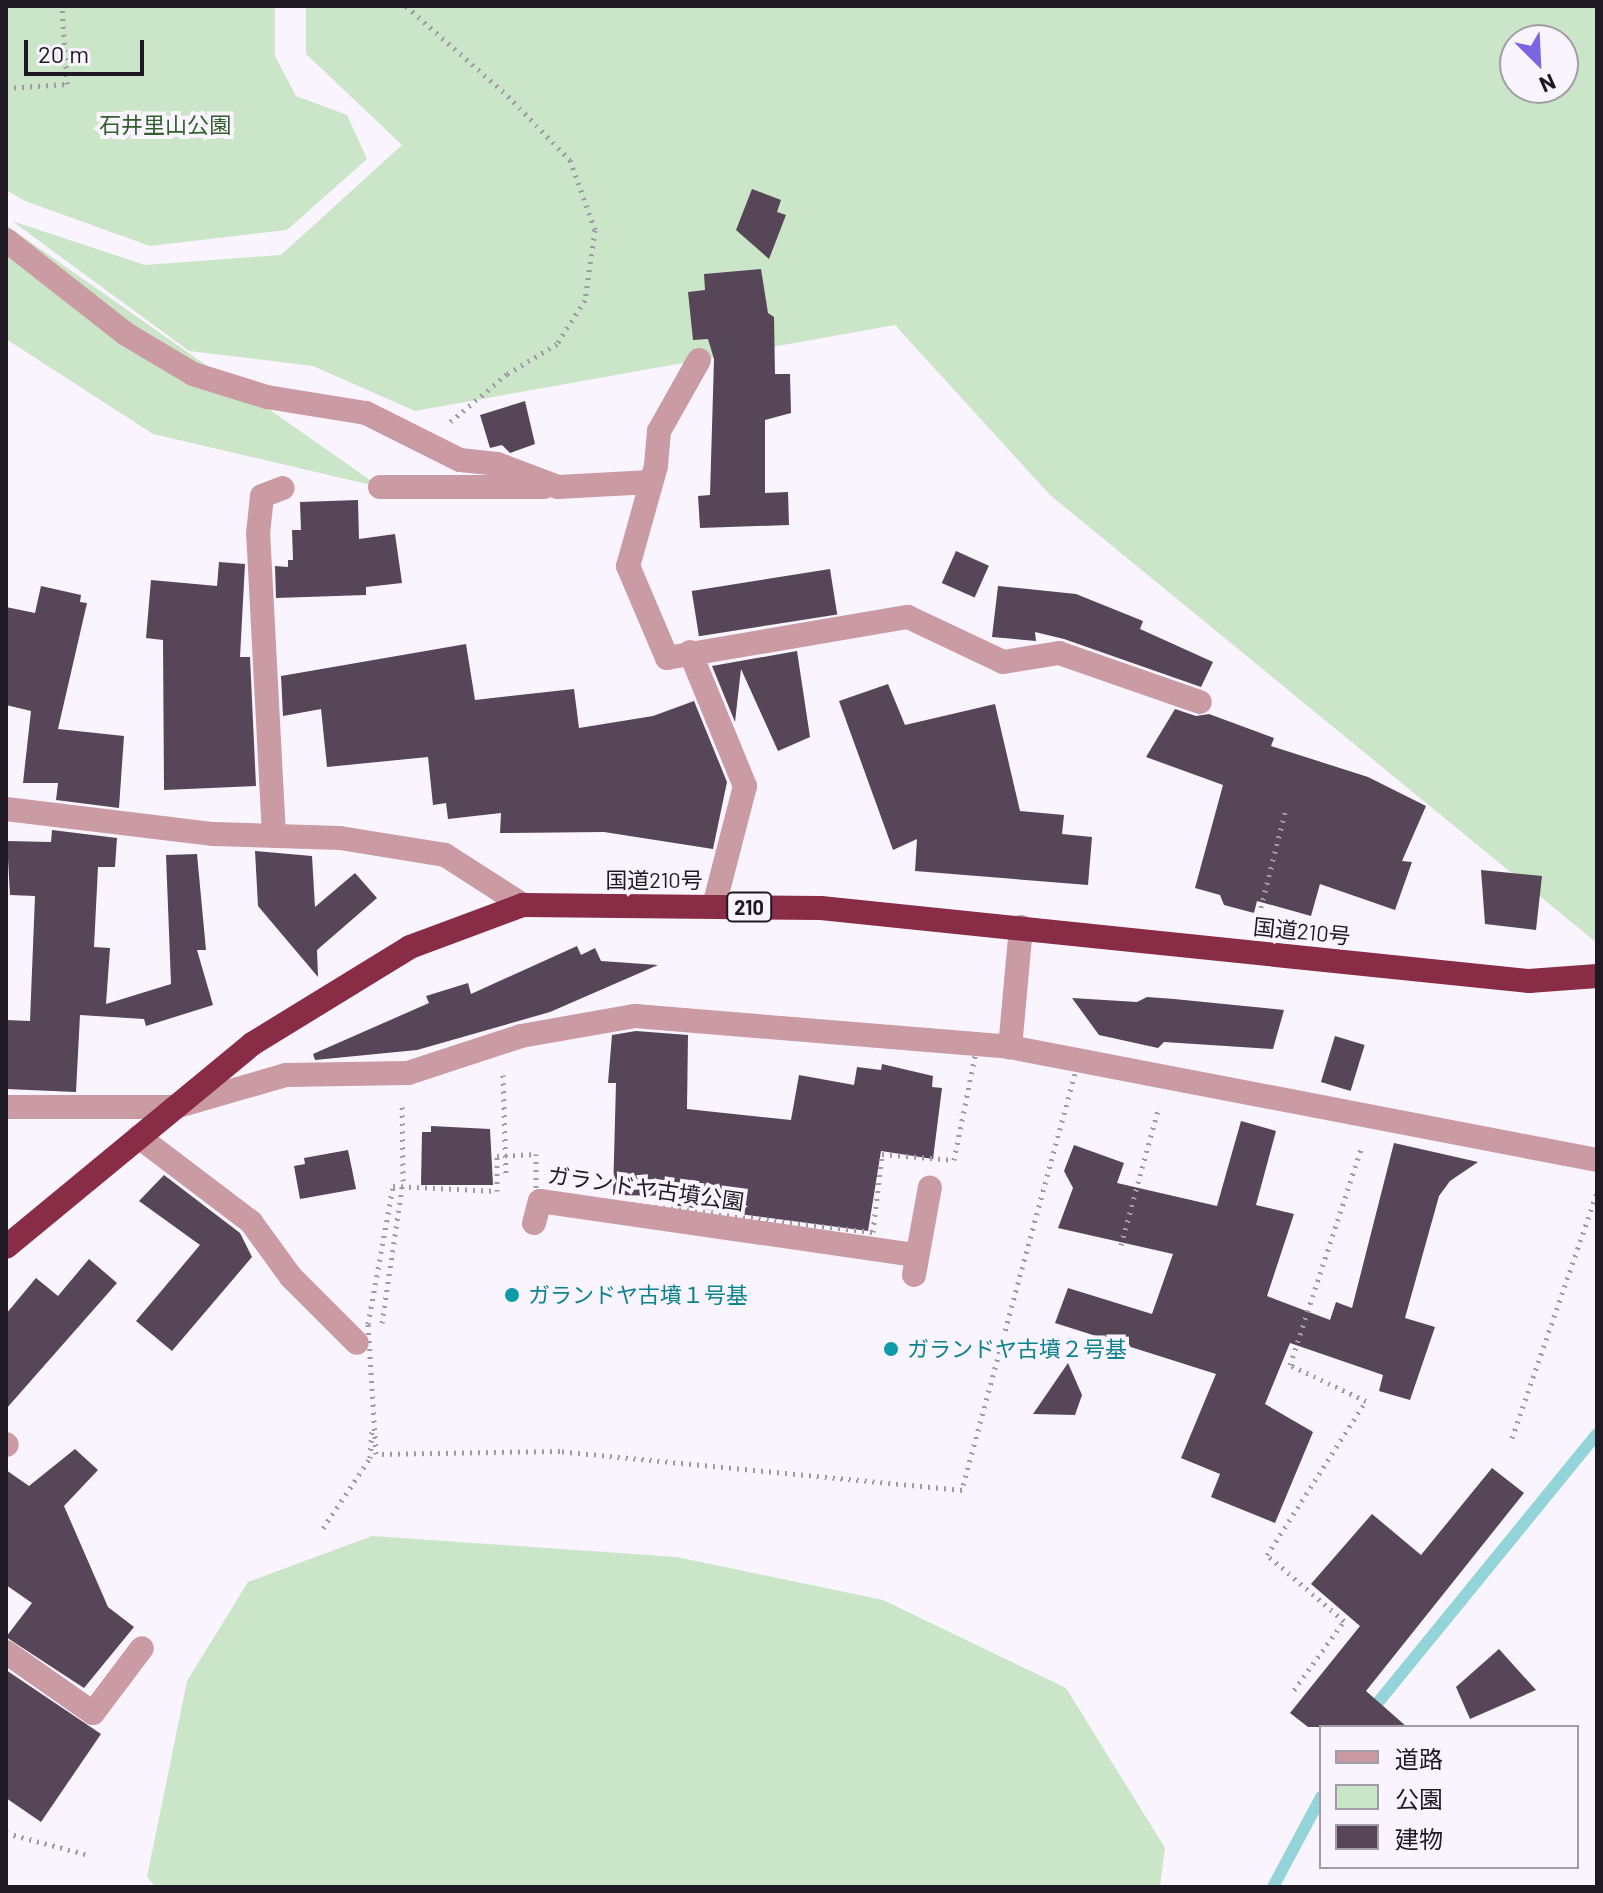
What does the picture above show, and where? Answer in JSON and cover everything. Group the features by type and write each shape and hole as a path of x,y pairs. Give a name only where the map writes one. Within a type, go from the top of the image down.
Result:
{"highway":[{"name":"国道210号","path":"6,1247 252,1044 396,955 523,905 821,908 1529,981 1597,976"}],"street":[{"path":"6,240 126,334 193,374 267,397 366,413 460,460 497,464 558,487"},
{"path":"699,360 659,431 651,482 628,566 667,658 908,617 1003,662 1059,653 1200,702"},
{"path":"380,487 558,487 651,482"},
{"path":"274,836 258,534 262,496 283,488"},
{"path":"690,652 745,786 714,906"},
{"path":"6,809 214,834 340,838 445,855 523,905"},
{"path":"1010,1047 1021,927"},
{"path":"6,1107 28,1111 175,1107 286,1075 402,1073 502,1042 635,1016 1010,1047 1597,1160"},
{"path":"139,1137 251,1222 291,1277 357,1343"},
{"path":"534,1223 540,1201 916,1265 930,1187"},
{"path":"6,1652 93,1713 142,1648"}],"path":[{"path":"6,88 67,84 62,6"},
{"path":"406,6 508,96 570,160 595,230 585,300 557,344 473,399 426,445"},
{"path":"1256,928 1286,808"},
{"path":"502,1042 506,1176"},
{"name":"ガランドヤ古墳公園","path":"976,1051 1077,1066 962,1490 560,1451 376,1454 368,1324 393,1186 497,1191 497,1156 505,1155 536,1154 536,1193 873,1232 882,1154 954,1160 976,1051"},
{"path":"323,1528 370,1458 373,1409 403,1181 402,1073"},
{"path":"1121,1245 1167,1078"},
{"path":"1294,1690 1344,1621 1267,1555 1366,1401 1290,1365 1371,1118"},
{"path":"1512,1438 1597,1193"},
{"path":"6,1833 85,1854"}],"green space":[{"name":"石井里山公園","path":"6,6 275,6 275,56 296,96 347,115 367,159 287,230 150,246 25,201 6,190"},
{"path":"306,6 1597,6 1597,943 1050,495 895,325 415,411 313,366 189,351 12,221 145,265 281,255 402,145 306,54"},
{"path":"6,225 380,487 153,434 6,339"},
{"path":"372,1536 677,1557 883,1600 1066,1688 1165,1848 1160,1887 156,1887 147,1877 187,1681 248,1582"}],"building":[{"path":"752,189 781,200 777,212 786,215 769,259 736,230"},
{"path":"761,269 768,313 774,317 775,374 790,374 791,413 765,420 765,493 788,492 789,525 700,528 698,496 710,495 714,359 708,339 693,340 688,292 705,290 704,274"},
{"path":"525,401 535,444 510,453 502,445 490,448 480,415"},
{"path":"358,500 359,539 395,534 402,583 366,587 366,595 276,598 275,566 288,567 288,560 293,560 292,530 301,530 300,502"},
{"path":"956,551 989,566 975,598 942,583"},
{"path":"219,562 245,564 240,657 250,657 256,786 164,790 163,640 146,638 151,580 217,586"},
{"path":"830,569 837,614 699,636 692,591"},
{"path":"41,586 81,595 80,602 87,603 58,729 124,736 119,808 56,800 58,783 23,783 31,711 6,705 6,607 35,613"},
{"path":"998,586 1076,594 1143,621 1140,629 1213,662 1201,687 1064,639 1035,632 1036,641 992,637"},
{"path":"466,644 475,700 574,689 579,728 653,716 694,701 727,782 713,849 604,832 500,833 501,813 448,819 446,803 433,805 428,757 327,767 321,709 283,716 281,676"},
{"path":"797,651 810,737 778,751 741,669 735,722 712,666"},
{"path":"888,684 905,725 995,704 1020,811 1064,815 1062,834 1092,837 1088,885 915,871 917,839 893,850 839,701"},
{"path":"1175,709 1196,716 1209,714 1274,738 1271,746 1368,777 1426,806 1402,861 1412,862 1395,910 1320,884 1311,916 1257,901 1254,913 1224,905 1220,895 1195,888 1223,785 1146,757"},
{"path":"52,830 117,838 115,867 98,867 94,947 110,948 106,1004 171,984 166,855 197,854 206,950 197,950 213,1005 146,1026 144,1019 80,1015 76,1092 6,1089 6,1020 30,1021 35,896 10,895 7,841 51,842"},
{"path":"255,851 312,856 315,907 355,873 377,898 317,950 318,977 258,906"},
{"path":"1481,870 1542,876 1536,930 1485,924"},
{"path":"577,946 581,955 595,948 601,961 658,965 550,1012 417,1050 315,1060 313,1054 429,1003 426,996 468,983 471,994"},
{"path":"1147,997 1284,1010 1273,1049 1164,1042 1158,1048 1099,1035 1072,998 1137,1002"},
{"path":"636,1031 688,1035 687,1109 791,1120 799,1075 854,1085 857,1067 881,1070 882,1064 933,1076 932,1087 942,1088 933,1159 881,1151 868,1231 672,1205 673,1196 613,1195 616,1083 608,1083 612,1035"},
{"path":"1335,1036 1365,1045 1351,1091 1321,1082"},
{"path":"1241,1121 1276,1131 1256,1205 1294,1214 1267,1296 1330,1320 1336,1302 1352,1308 1394,1143 1478,1162 1450,1181 1439,1196 1405,1318 1435,1327 1410,1400 1379,1391 1383,1375 1290,1343 1265,1404 1313,1432 1275,1523 1211,1497 1220,1474 1181,1458 1216,1374 1055,1323 1068,1288 1152,1314 1173,1254 1058,1228 1073,1188 1064,1171 1074,1145 1124,1163 1117,1183 1217,1206"},
{"path":"431,1126 490,1129 493,1185 421,1185 422,1132 431,1132"},
{"path":"348,1150 356,1189 300,1199 294,1166 305,1164 304,1158"},
{"path":"164,1175 240,1233 252,1257 172,1351 136,1321 200,1245 139,1201"},
{"path":"89,1259 117,1283 6,1409 6,1314 36,1278 58,1296"},
{"path":"1068,1363 1082,1395 1075,1415 1033,1414"},
{"path":"75,1449 98,1470 64,1506 108,1607 134,1627 84,1688 6,1637 32,1603 6,1585 6,1470 29,1486"},
{"path":"1492,1468 1524,1493 1366,1691 1405,1725 1308,1727 1290,1713 1360,1626 1311,1584 1372,1514 1421,1555"},
{"path":"1499,1649 1536,1690 1470,1719 1456,1687"},
{"path":"6,1670 101,1734 41,1822 6,1798"}],"waterway":[{"path":"1360,1725 1597,1434"},
{"path":"1273,1887 1319,1801"}],"place":[{"name":"ガランドヤ古墳１号基","path":"512,1295"},
{"name":"ガランドヤ古墳２号基","path":"891,1349"}]}
